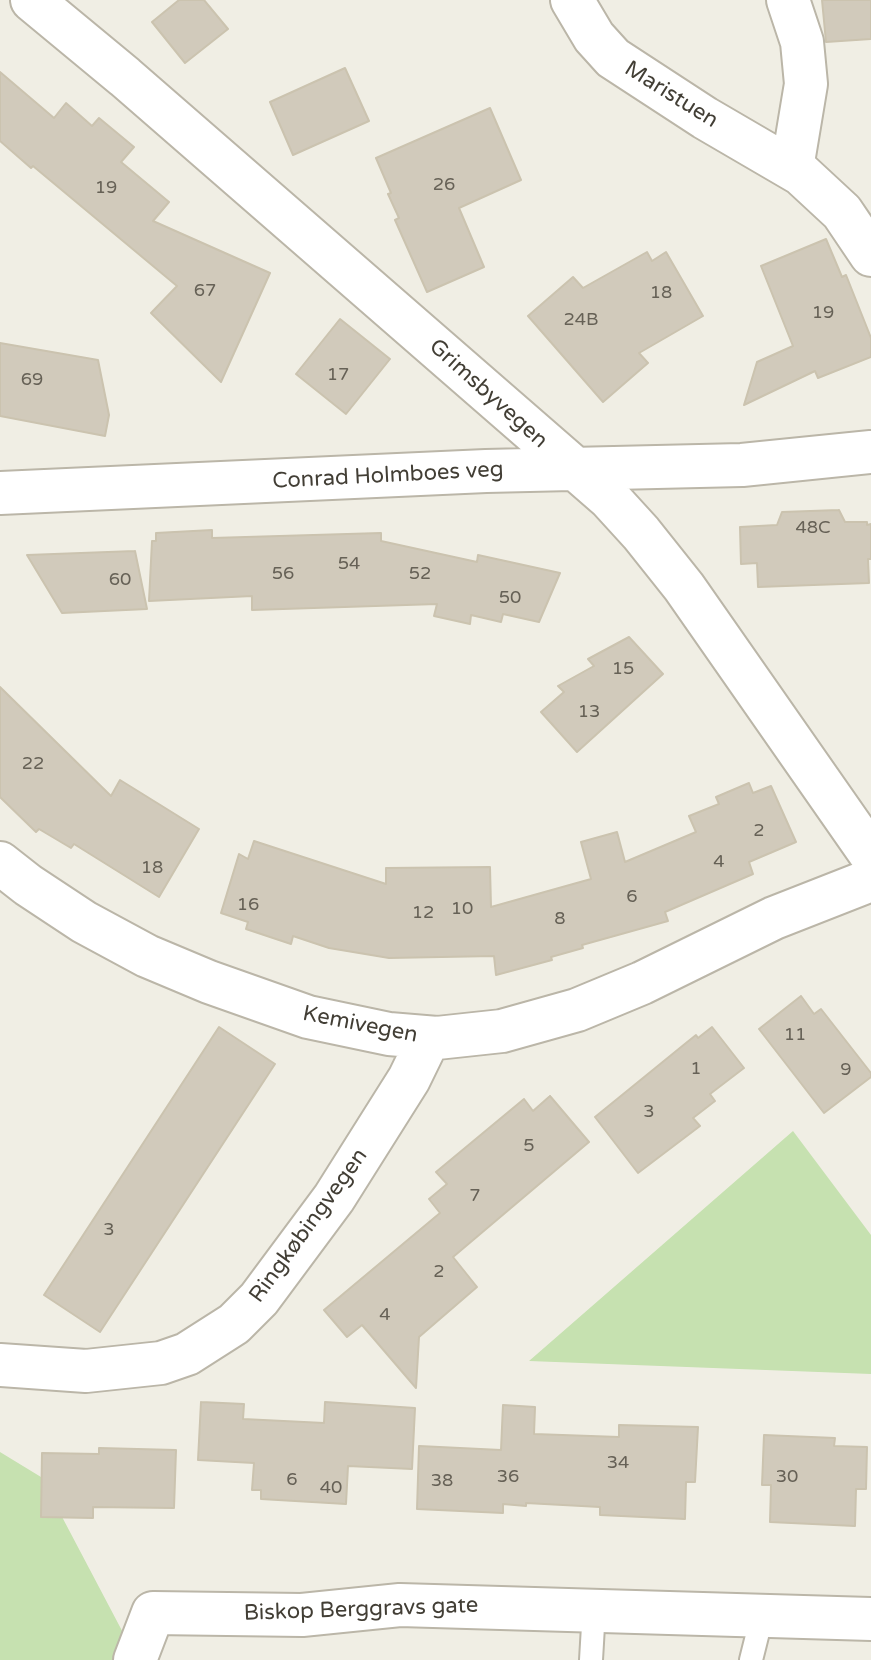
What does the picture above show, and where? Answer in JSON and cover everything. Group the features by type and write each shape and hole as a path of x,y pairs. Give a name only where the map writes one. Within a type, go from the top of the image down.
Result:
{"street":[{"name":"Grimsbyvegen","path":"32,0 125,77 610,499 684,587 871,855"},
{"name":"Maristuen","path":"572,0 588,29 613,58 705,118 792,168 842,212 871,255"},
{"path":"788,0 802,42 806,84 792,168"},
{"name":"Conrad Holmboes veg","path":"0,493 571,468 742,465 871,452"},
{"name":"Kemivegen","path":"0,863 84,922 147,956 209,982 308,1017 389,1034 429,1038 502,1031 577,1010 642,983 774,918 871,880"},
{"name":"Ringkøbingvegen","path":"0,1365 86,1371 161,1363 187,1354 234,1324 259,1299 334,1198 397,1100 429,1038"},
{"name":"Biskop Berggravs gate","path":"135,1660 153,1613 302,1615 400,1605 871,1619"}],"lane":[{"path":"591,1660 594,1609"},
{"path":"751,1660 762,1616"}],"green space":[{"path":"793,1131 871,1235 871,1374 529,1361"},
{"path":"0,1452 41,1477 129,1644 119,1660 0,1660"}],"building":[{"path":"179,0 204,0 228,29 185,63 152,22"},
{"path":"822,0 871,0 871,39 826,42"},
{"path":"345,68 369,121 293,155 270,102"},
{"path":"0,72 54,118 66,103 92,126 99,118 134,147 121,162 169,202 153,221 270,273 221,382 151,313 177,286 0,141"},
{"path":"490,108 521,180 459,208 484,267 427,292 395,220 399,218 376,158"},
{"path":"826,239 842,277 846,275 871,338 871,357 818,378 815,371 744,405 757,362 793,346 761,266"},
{"path":"647,252 652,261 666,252 703,316 639,353 648,363 603,402 528,316 573,277 583,288"},
{"path":"340,319 390,359 346,414 296,374"},
{"path":"0,343 98,360 109,415 105,436 0,416"},
{"path":"839,510 845,522 871,524 869,583 758,587 757,563 741,564 740,527 777,525 782,512"},
{"path":"212,530 212,538 381,533 381,541 477,562 478,555 560,573 539,622 503,614 501,622 471,615 470,624 434,616 437,604 252,610 252,596 149,601 152,541 156,541 156,533"},
{"path":"135,551 147,609 62,613 27,555"},
{"path":"629,637 663,674 577,752 541,712 564,692 558,686 594,666 588,659"},
{"path":"0,687 111,796 120,780 199,829 159,897 74,844 71,848 39,829 36,832 0,797"},
{"path":"749,783 753,793 771,786 796,842 749,862 753,874 665,912 668,921 582,945 583,948 551,957 552,960 496,975 494,956 389,958 329,948 293,936 291,944 246,929 248,922 221,913 239,854 248,859 254,841 386,884 386,868 490,867 491,907 591,879 581,842 617,832 625,862 696,832 689,816 719,804 716,797"},
{"path":"801,996 814,1014 821,1009 871,1073 871,1077 824,1113 759,1029"},
{"path":"219,1027 275,1064 100,1332 44,1295"},
{"path":"712,1027 744,1068 710,1094 715,1101 693,1118 700,1126 638,1173 595,1117 696,1035 698,1038"},
{"path":"550,1096 589,1142 453,1257 477,1287 419,1337 416,1388 362,1325 347,1337 324,1310 440,1213 429,1199 447,1184 436,1172 524,1099 533,1111"},
{"path":"201,1402 244,1404 243,1419 324,1423 325,1402 415,1408 412,1469 348,1466 346,1504 261,1499 261,1490 252,1490 254,1463 198,1460"},
{"path":"503,1405 535,1407 534,1434 619,1437 619,1425 698,1427 695,1482 686,1482 685,1519 600,1515 600,1507 526,1503 526,1506 503,1504 503,1513 417,1509 419,1446 501,1450"},
{"path":"764,1435 835,1438 834,1446 867,1447 866,1489 856,1489 855,1526 770,1522 771,1485 762,1485"},
{"path":"99,1448 176,1450 174,1508 93,1507 93,1518 41,1517 42,1453 99,1454"}]}
